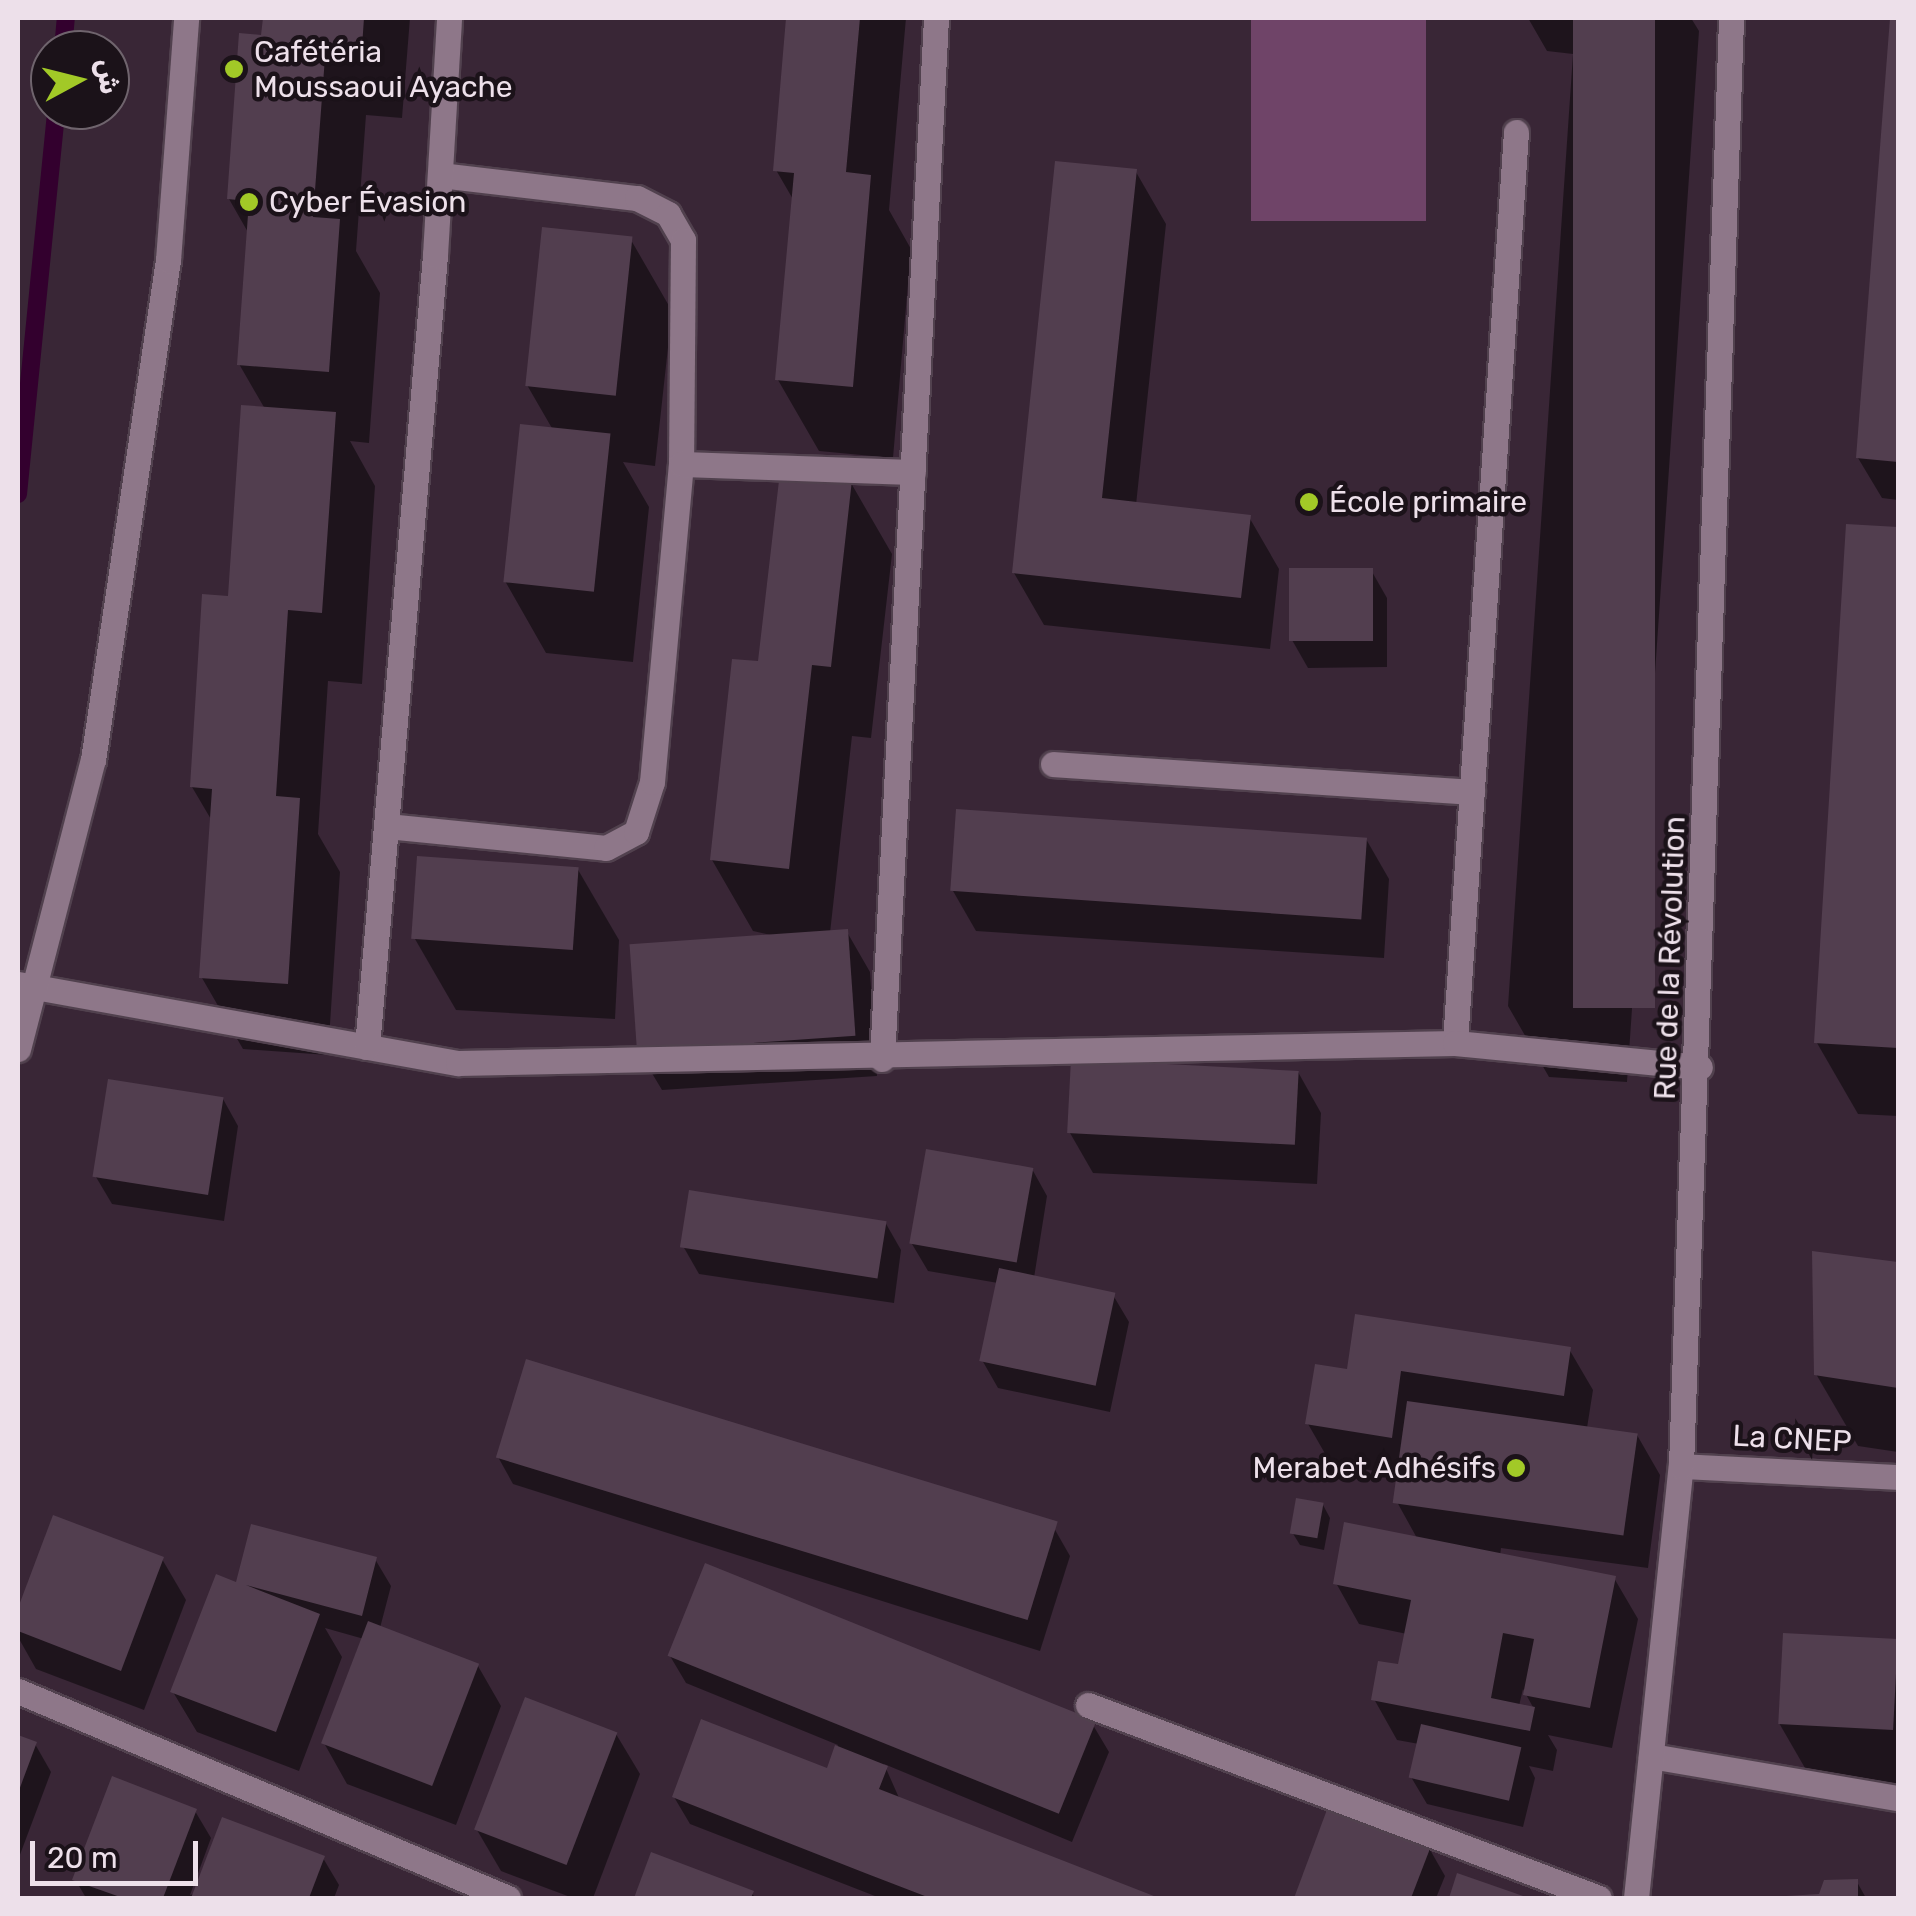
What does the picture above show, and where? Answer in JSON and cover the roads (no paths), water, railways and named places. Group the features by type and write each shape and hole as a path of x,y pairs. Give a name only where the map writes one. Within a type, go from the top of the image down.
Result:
{"street":[{"path":"18,1050 26,986 93,760 168,260 186,18"},
{"path":"367,1047 440,175 448,18"},
{"path":"882,1059 936,18"},
{"name":"Rue de la Révolution","path":"1636,1898 1682,1466 1700,1067 1730,18"},
{"path":"1455,1043 1516,132"},
{"path":"387,826 606,848 636,832 652,782 681,464 683,240 668,214 636,198 440,175"},
{"path":"681,464 912,472"},
{"path":"1053,764 1472,792"},
{"path":"26,986 458,1063 882,1059 1455,1043 1700,1067"},
{"name":"La CNEP","path":"1682,1466 1898,1477"},
{"path":"18,1691 508,1898"},
{"path":"1088,1705 1599,1898"},
{"path":"1651,1756 1898,1798"}],"waterway":[{"path":"65,30 66,18"},
{"path":"18,494 54,130"}],"place":[{"name":"Cafétéria Moussaoui Ayache","path":"234,69"},
{"name":"Cyber Évasion","path":"249,202"},
{"name":"École primaire","path":"1309,502"},
{"name":"Merabet Adhésifs","path":"1516,1468"}]}
